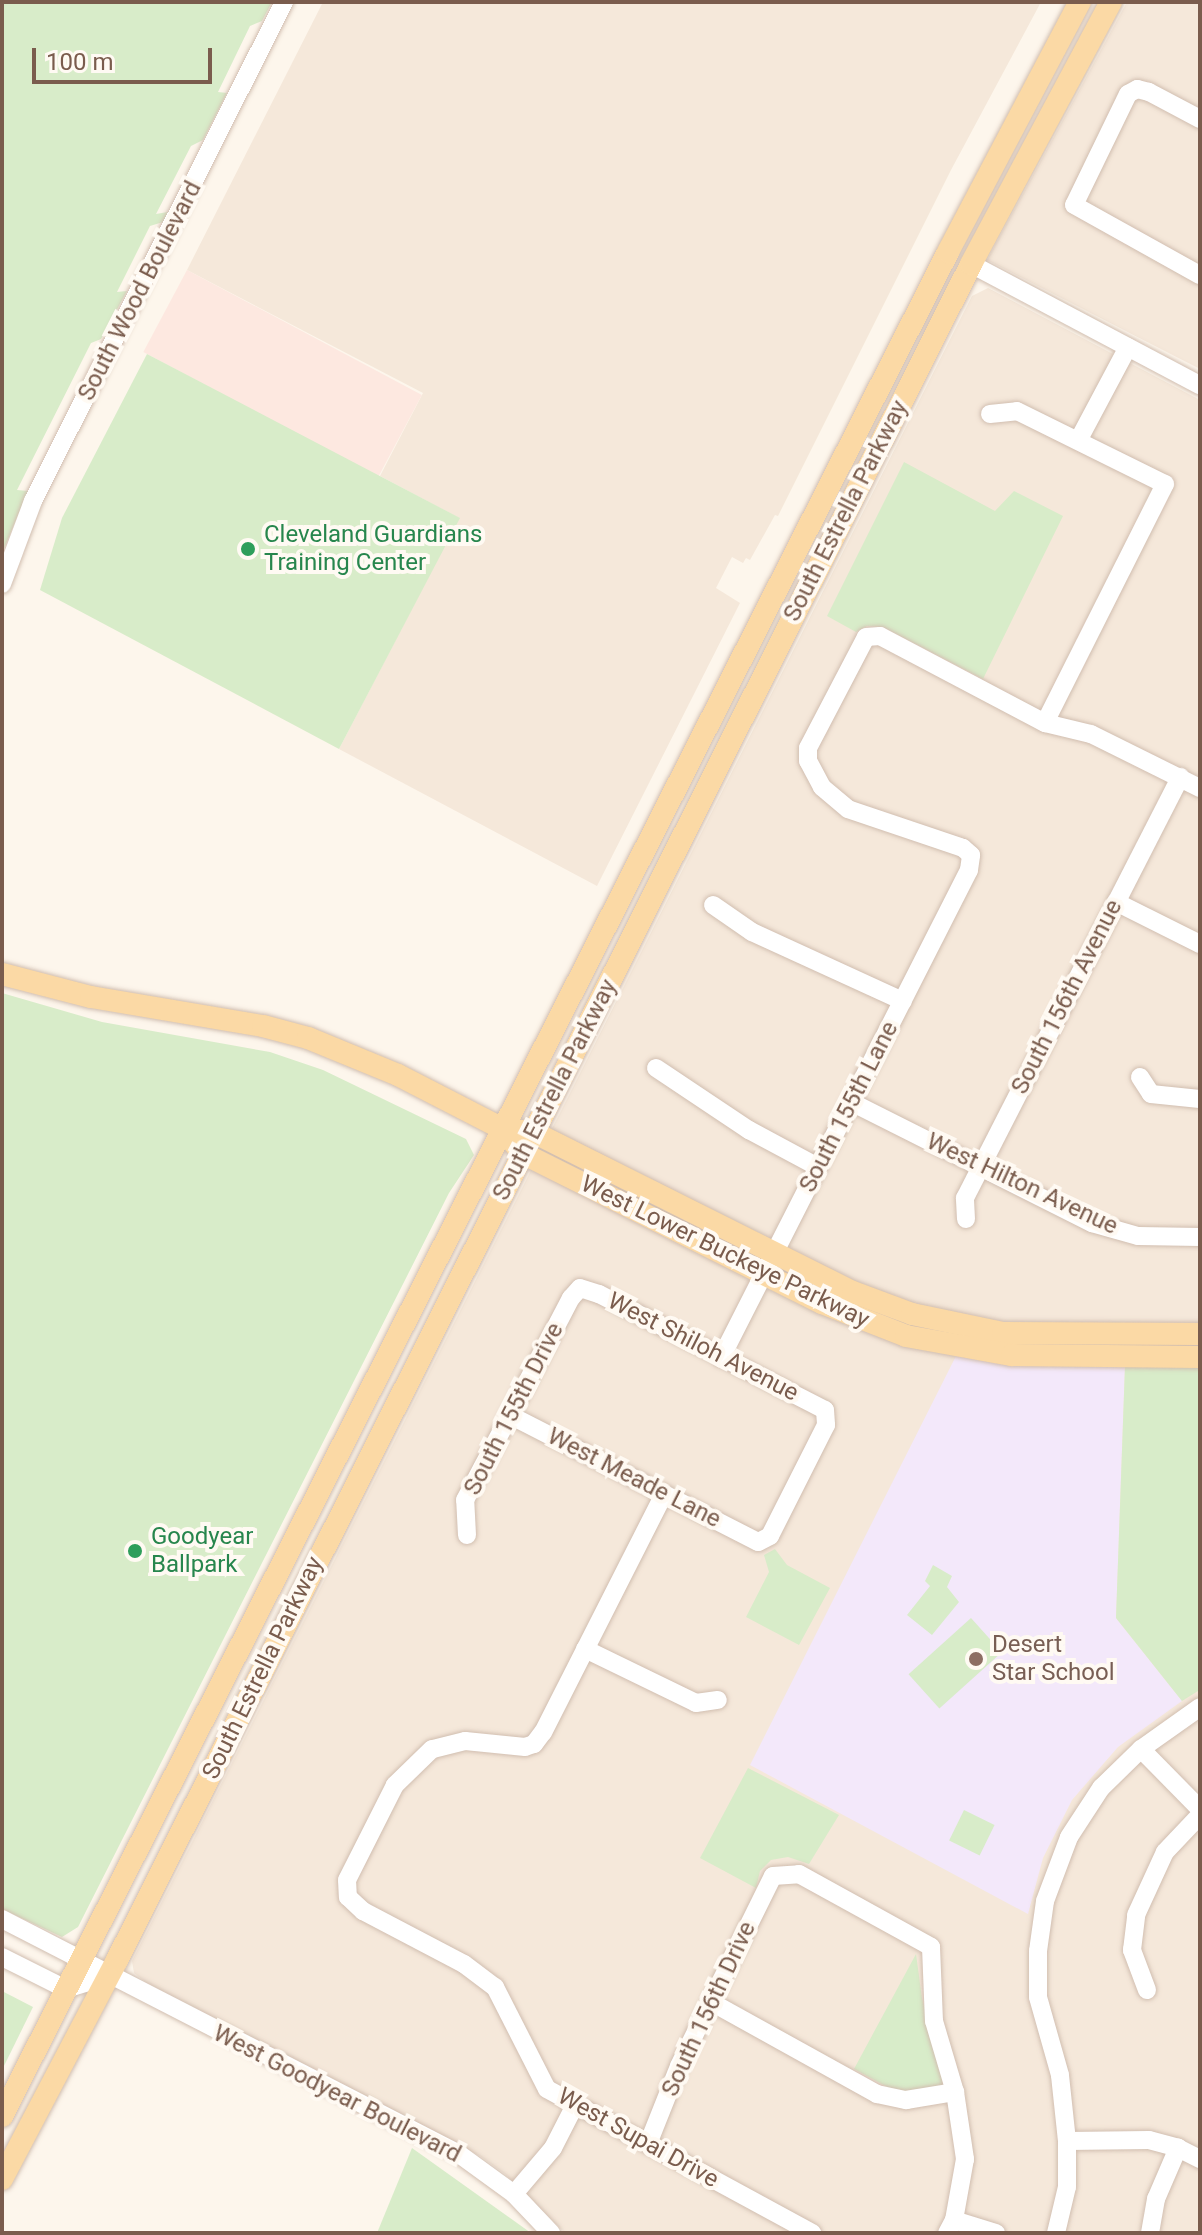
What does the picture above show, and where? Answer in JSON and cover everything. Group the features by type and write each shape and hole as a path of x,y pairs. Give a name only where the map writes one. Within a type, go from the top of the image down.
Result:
{"main road":[{"name":"South Estrella Parkway","path":"2,2116 948,252 1080,2"},
{"name":"South Estrella Parkway","path":"2,2179 108,1976 971,264 1111,2"},
{"path":"948,252 971,264"},
{"name":"West Lower Buckeye Parkway","path":"2,974 91,997 263,1026 308,1038 398,1075 503,1129 533,1132 874,1326 947,1346 1036,1357 1200,1357"},
{"name":"West Lower Buckeye Parkway","path":"503,1129 522,1153 769,1264 879,1303 949,1323 1025,1334 1200,1334"}],"street":[{"name":"South Wood Boulevard","path":"2,584 33,501 284,2"},
{"path":"1200,119 1137,89 1128,94 1074,205 1200,275"},
{"path":"971,264 1200,385"},
{"path":"1079,439 1128,347"},
{"path":"990,414 1017,411 1165,484 1045,723 1091,734 1200,788"},
{"name":"South 155th Lane","path":"721,1358 969,870 971,855 963,848 848,809 822,787 808,761 808,748 866,637 880,636 1045,723"},
{"name":"South 156th Avenue","path":"966,1219 965,1198 980,1167 1180,777"},
{"path":"1116,902 1200,944"},
{"path":"713,905 764,938 903,1001"},
{"path":"656,1068 749,1130 818,1167"},
{"path":"1140,1077 1151,1094 1200,1099"},
{"name":"West Hilton Avenue","path":"851,1102 1092,1223 1152,1237 1200,1237"},
{"name":"West Shiloh Avenue","path":"580,1288 599,1294 825,1410 826,1425 770,1536 758,1542"},
{"name":"South 155th Drive","path":"467,1535 465,1500 580,1288"},
{"name":"West Meade Lane","path":"510,1415 758,1542"},
{"path":"664,1494 585,1649 696,1703 718,1700"},
{"name":"West Supai Drive","path":"585,1649 534,1744 525,1747 465,1741 432,1749 395,1785 347,1880 348,1897 363,1911 464,1964 495,1987 547,2089 812,2233"},
{"path":"1056,2233 1067,2187 1067,2141 1060,2075 1038,1997 1042,1919 1053,1875 1076,1823 1101,1788 1141,1749 1200,1707"},
{"path":"1141,1749 1200,1812 1165,1852 1149,1879 1136,1915 1132,1950 1147,1990"},
{"name":"South 156th Drive","path":"648,2144 679,2066 773,1876 799,1874 931,1947 934,2021 955,2092"},
{"path":"2,1919 79,1961"},
{"path":"2,1957 66,1989 108,1976"},
{"name":"West Goodyear Boulevard","path":"79,1961 427,2137 475,2165 514,2194 551,2233"},
{"path":"711,2002 877,2094 906,2100 955,2092 965,2159 951,2226 996,2233"},
{"path":"514,2194 553,2148 575,2105"},
{"path":"1067,2141 1149,2140 1178,2148 1200,2159"},
{"path":"1150,2233 1156,2199 1178,2148"}],"shaded area":[{"path":"323,2 1041,2 951,170 778,516 775,515 750,560 746,558 743,563 732,557 716,588 740,603 597,886 339,749 459,518 380,476 423,393 187,270"},
{"path":"1127,2 1200,2 1200,369 987,260"},
{"path":"187,270 422,395 378,477 143,352"},
{"path":"988,288 1200,400 1200,2233 565,2233 505,2174 480,2156 147,1983 134,1973 132,1961 972,296"},
{"name":"Desert Star School","path":"956,1356 994,1362 1125,1366 1116,1618 1182,1701 1118,1747 1072,1800 1043,1858 1028,1914 750,1765"}],"green space":[{"path":"2,2 272,2 262,21 250,26 218,92 227,93 203,140 191,146 156,214 168,212 163,222 150,226 117,292 127,291 101,339 91,343 17,490 28,491 3,551"},
{"name":"Cleveland Guardians Training Center","path":"147,354 460,518 339,749 40,590 62,518"},
{"path":"904,462 995,511 1014,491 1063,516 983,679 883,627 867,626 856,632 827,616"},
{"name":"Goodyear Ballpark","path":"2,993 102,1022 270,1052 323,1070 466,1139 474,1155 449,1193 78,1927 62,1937 2,1909"},
{"path":"1200,1365 1200,1685 1198,1691 1182,1701 1116,1618 1125,1366"},
{"path":"775,1549 787,1565 830,1588 799,1645 746,1617 769,1572 764,1555"},
{"path":"933,1565 952,1576 947,1587 959,1602 932,1635 907,1615 930,1586 925,1581"},
{"path":"971,1618 1002,1652 939,1708 909,1674"},
{"path":"748,1768 839,1815 809,1864 788,1857 771,1860 760,1871 756,1888 700,1858"},
{"path":"964,1810 995,1825 980,1855 949,1841"},
{"path":"916,1954 922,1998 944,2089 920,2093 891,2089 854,2069"},
{"path":"2,1991 33,2007 2,2070"},
{"path":"412,2148 531,2233 377,2233"}],"place":[{"name":"Cleveland Guardians Training Center","path":"248,549"},
{"name":"Goodyear Ballpark","path":"135,1551"},
{"name":"Desert Star School","path":"976,1659"}]}
